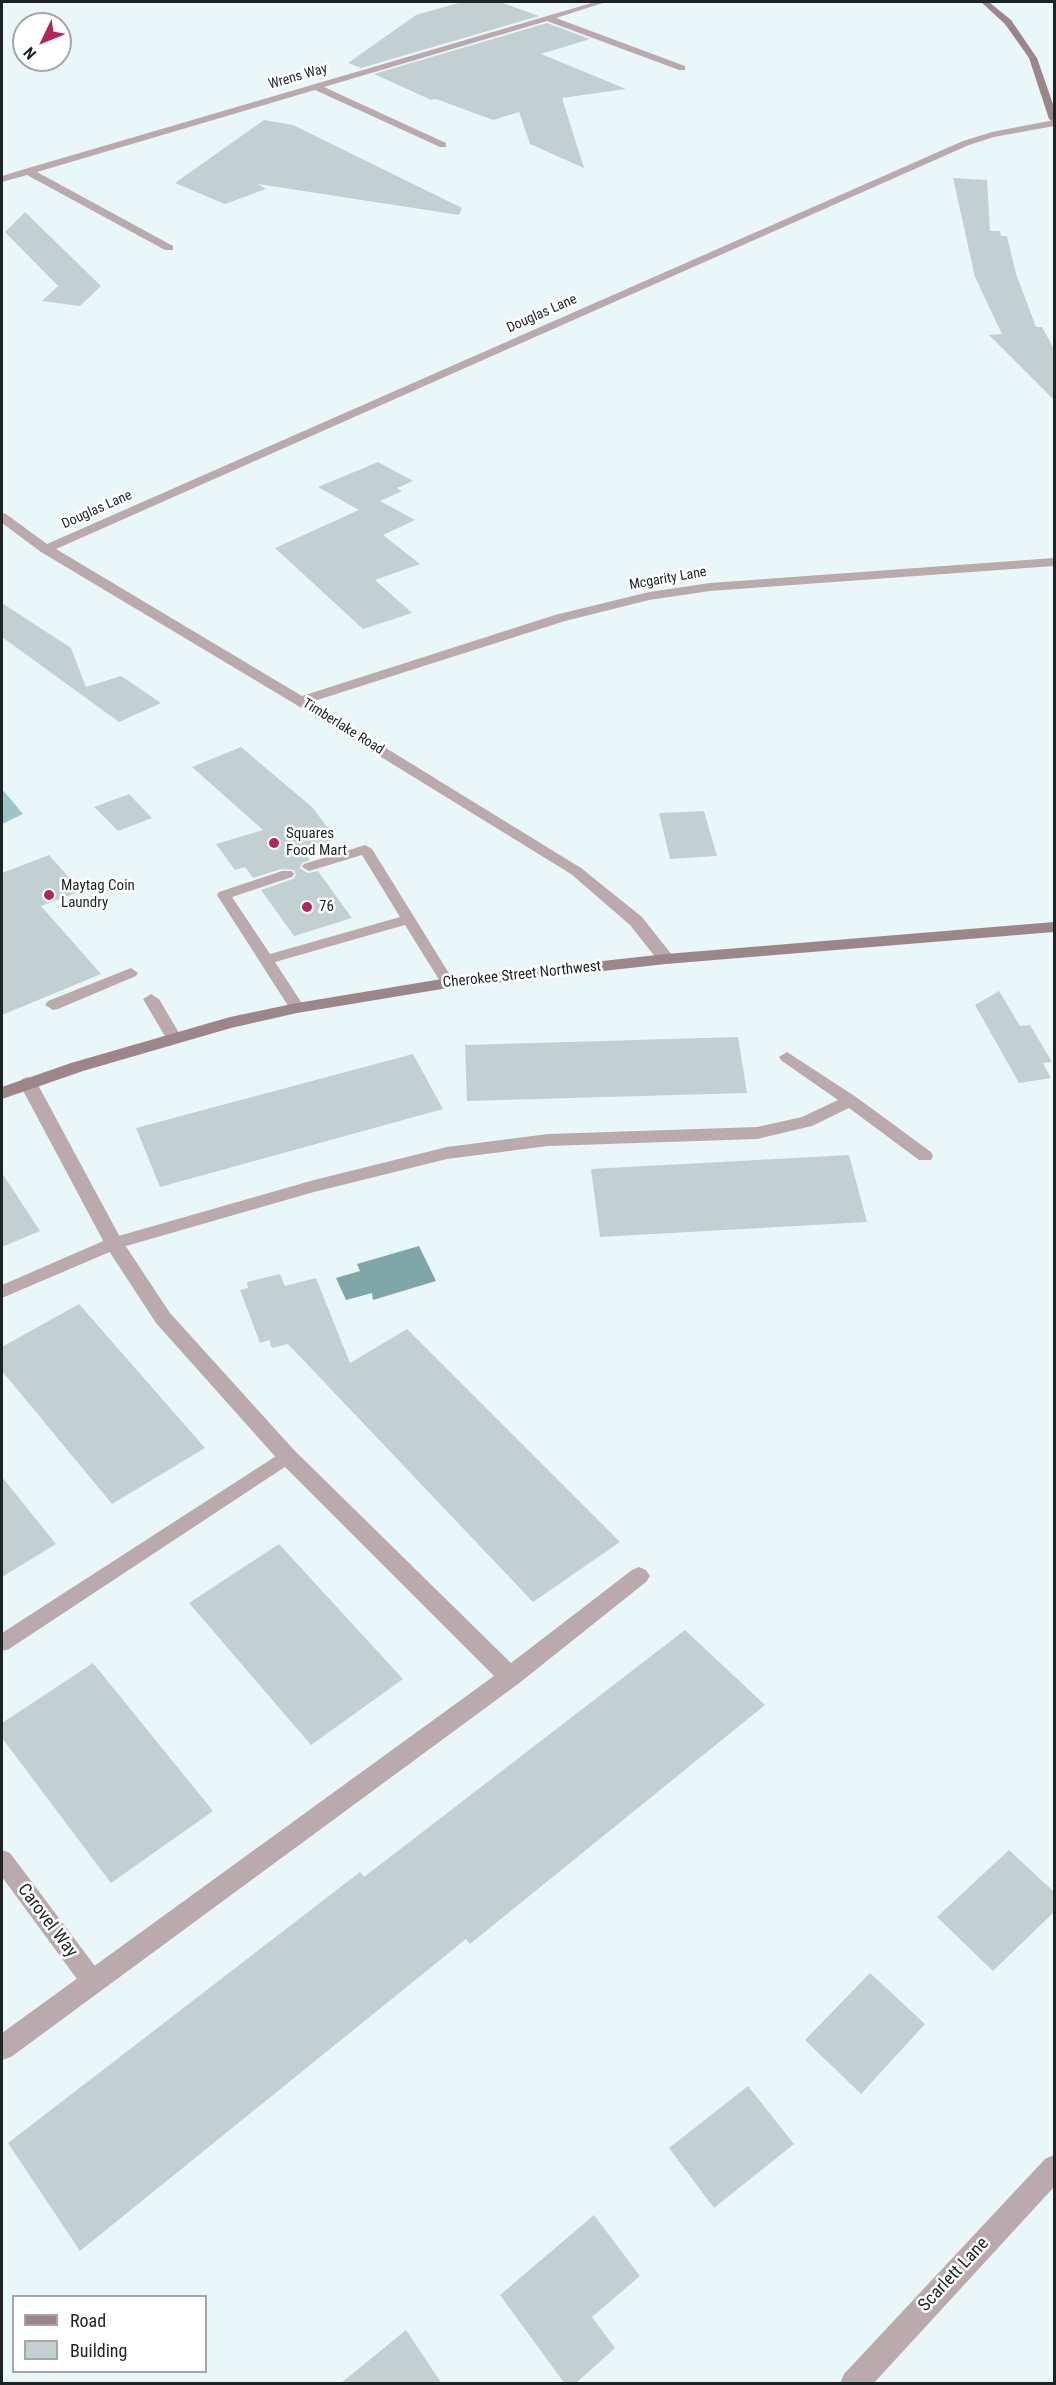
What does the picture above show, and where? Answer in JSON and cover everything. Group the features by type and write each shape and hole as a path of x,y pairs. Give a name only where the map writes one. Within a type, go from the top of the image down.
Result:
{"main road":[{"path":"985,2 1008,22 1027,48 1044,86 1054,121"},
{"name":"Cherokee Street Northwest","path":"2,1093 174,1038 297,1008 448,983 666,959 1054,927"}],"street":[{"name":"Wrens Way","path":"2,179 602,2"},
{"path":"547,18 682,68"},
{"path":"314,86 443,145"},
{"name":"Douglas Lane","path":"46,549 966,143 1054,121"},
{"path":"28,171 169,248"},
{"name":"Timberlake Road","path":"2,517 46,549 300,701 576,871 636,921 666,959"},
{"name":"Mcgarity Lane","path":"300,701 560,618 649,596 710,587 1054,562"},
{"path":"28,1083 114,1243 163,1318 287,1456 510,1677"},
{"path":"2,2048 510,1677 639,1576"},
{"name":"Scarlett Lane","path":"854,2384 1054,2168"}],"lane":[{"path":"309,867 365,849 448,983"},
{"path":"287,874 224,895 297,1008"},
{"path":"266,960 408,919"},
{"path":"53,1005 131,973"},
{"path":"151,999 174,1038"},
{"path":"787,1058 925,1156"},
{"path":"2,1292 114,1243 314,1186 447,1153 548,1140 757,1133 806,1122 850,1101"},
{"path":"2,1643 287,1456"},
{"name":"Carovel Way","path":"2,1860 93,1982"}],"shaded area":[{"path":"2,789 23,814 2,824"},
{"path":"419,1246 436,1281 373,1300 372,1293 346,1300 336,1278 360,1271 357,1264"}],"building":[{"path":"462,2 500,2 539,16 361,68 348,63 416,15"},
{"path":"547,23 590,39 541,54 626,89 562,98 584,168 530,144 519,112 493,120 436,99 431,100 374,74"},
{"path":"264,120 293,125 462,208 459,215 258,184 266,189 225,204 175,183"},
{"path":"953,178 987,180 990,231 1000,231 1001,236 1007,236 1016,274 1036,327 1042,327 1054,349 1054,400 989,335 1002,334 975,277"},
{"path":"25,212 101,286 80,306 42,301 58,286 5,232"},
{"path":"378,462 413,481 397,488 402,491 380,501 415,520 383,535 420,564 375,580 412,613 363,629 275,548 359,510 318,487"},
{"path":"2,603 71,648 86,687 121,676 161,703 119,722 2,637"},
{"path":"241,747 313,808 336,839 302,850 310,860 302,863 300,868 308,873 318,871 352,918 294,936 261,890 293,879 296,875 294,870 281,869 253,878 245,867 235,870 216,844 263,830 192,767"},
{"path":"129,794 152,818 118,831 94,807"},
{"path":"704,811 717,856 670,859 659,813"},
{"path":"49,855 81,891 41,906 101,974 2,1015 2,873"},
{"path":"999,991 1020,1026 1030,1025 1052,1062 1043,1063 1051,1078 1019,1083 975,1005"},
{"path":"738,1037 747,1093 467,1101 465,1045"},
{"path":"413,1054 443,1109 160,1187 136,1128"},
{"path":"849,1155 867,1222 600,1237 591,1169"},
{"path":"2,1173 40,1231 2,1247"},
{"path":"280,1274 285,1286 316,1278 350,1363 407,1329 620,1542 533,1602 288,1344 272,1348 269,1340 260,1343 240,1290 248,1288 247,1282"},
{"path":"79,1304 205,1448 112,1504 2,1371 2,1347"},
{"path":"2,1477 56,1544 2,1577"},
{"path":"279,1544 403,1679 311,1745 189,1603"},
{"path":"685,1630 765,1705 470,1944 466,1939 80,2251 8,2143 360,1872 364,1877"},
{"path":"93,1663 213,1811 111,1883 2,1738 2,1723"},
{"path":"1009,1850 1054,1892 1054,1912 993,1971 937,1917"},
{"path":"870,1973 925,2024 861,2094 805,2040"},
{"path":"748,2086 794,2144 714,2208 669,2148"},
{"path":"594,2215 640,2276 592,2317 615,2348 575,2384 565,2384 500,2295"},
{"path":"406,2330 442,2384 340,2384"}],"place":[{"name":"Squares Food Mart","path":"274,843"},
{"name":"Maytag Coin Laundry","path":"49,895"},
{"name":"76","path":"307,907"}]}
